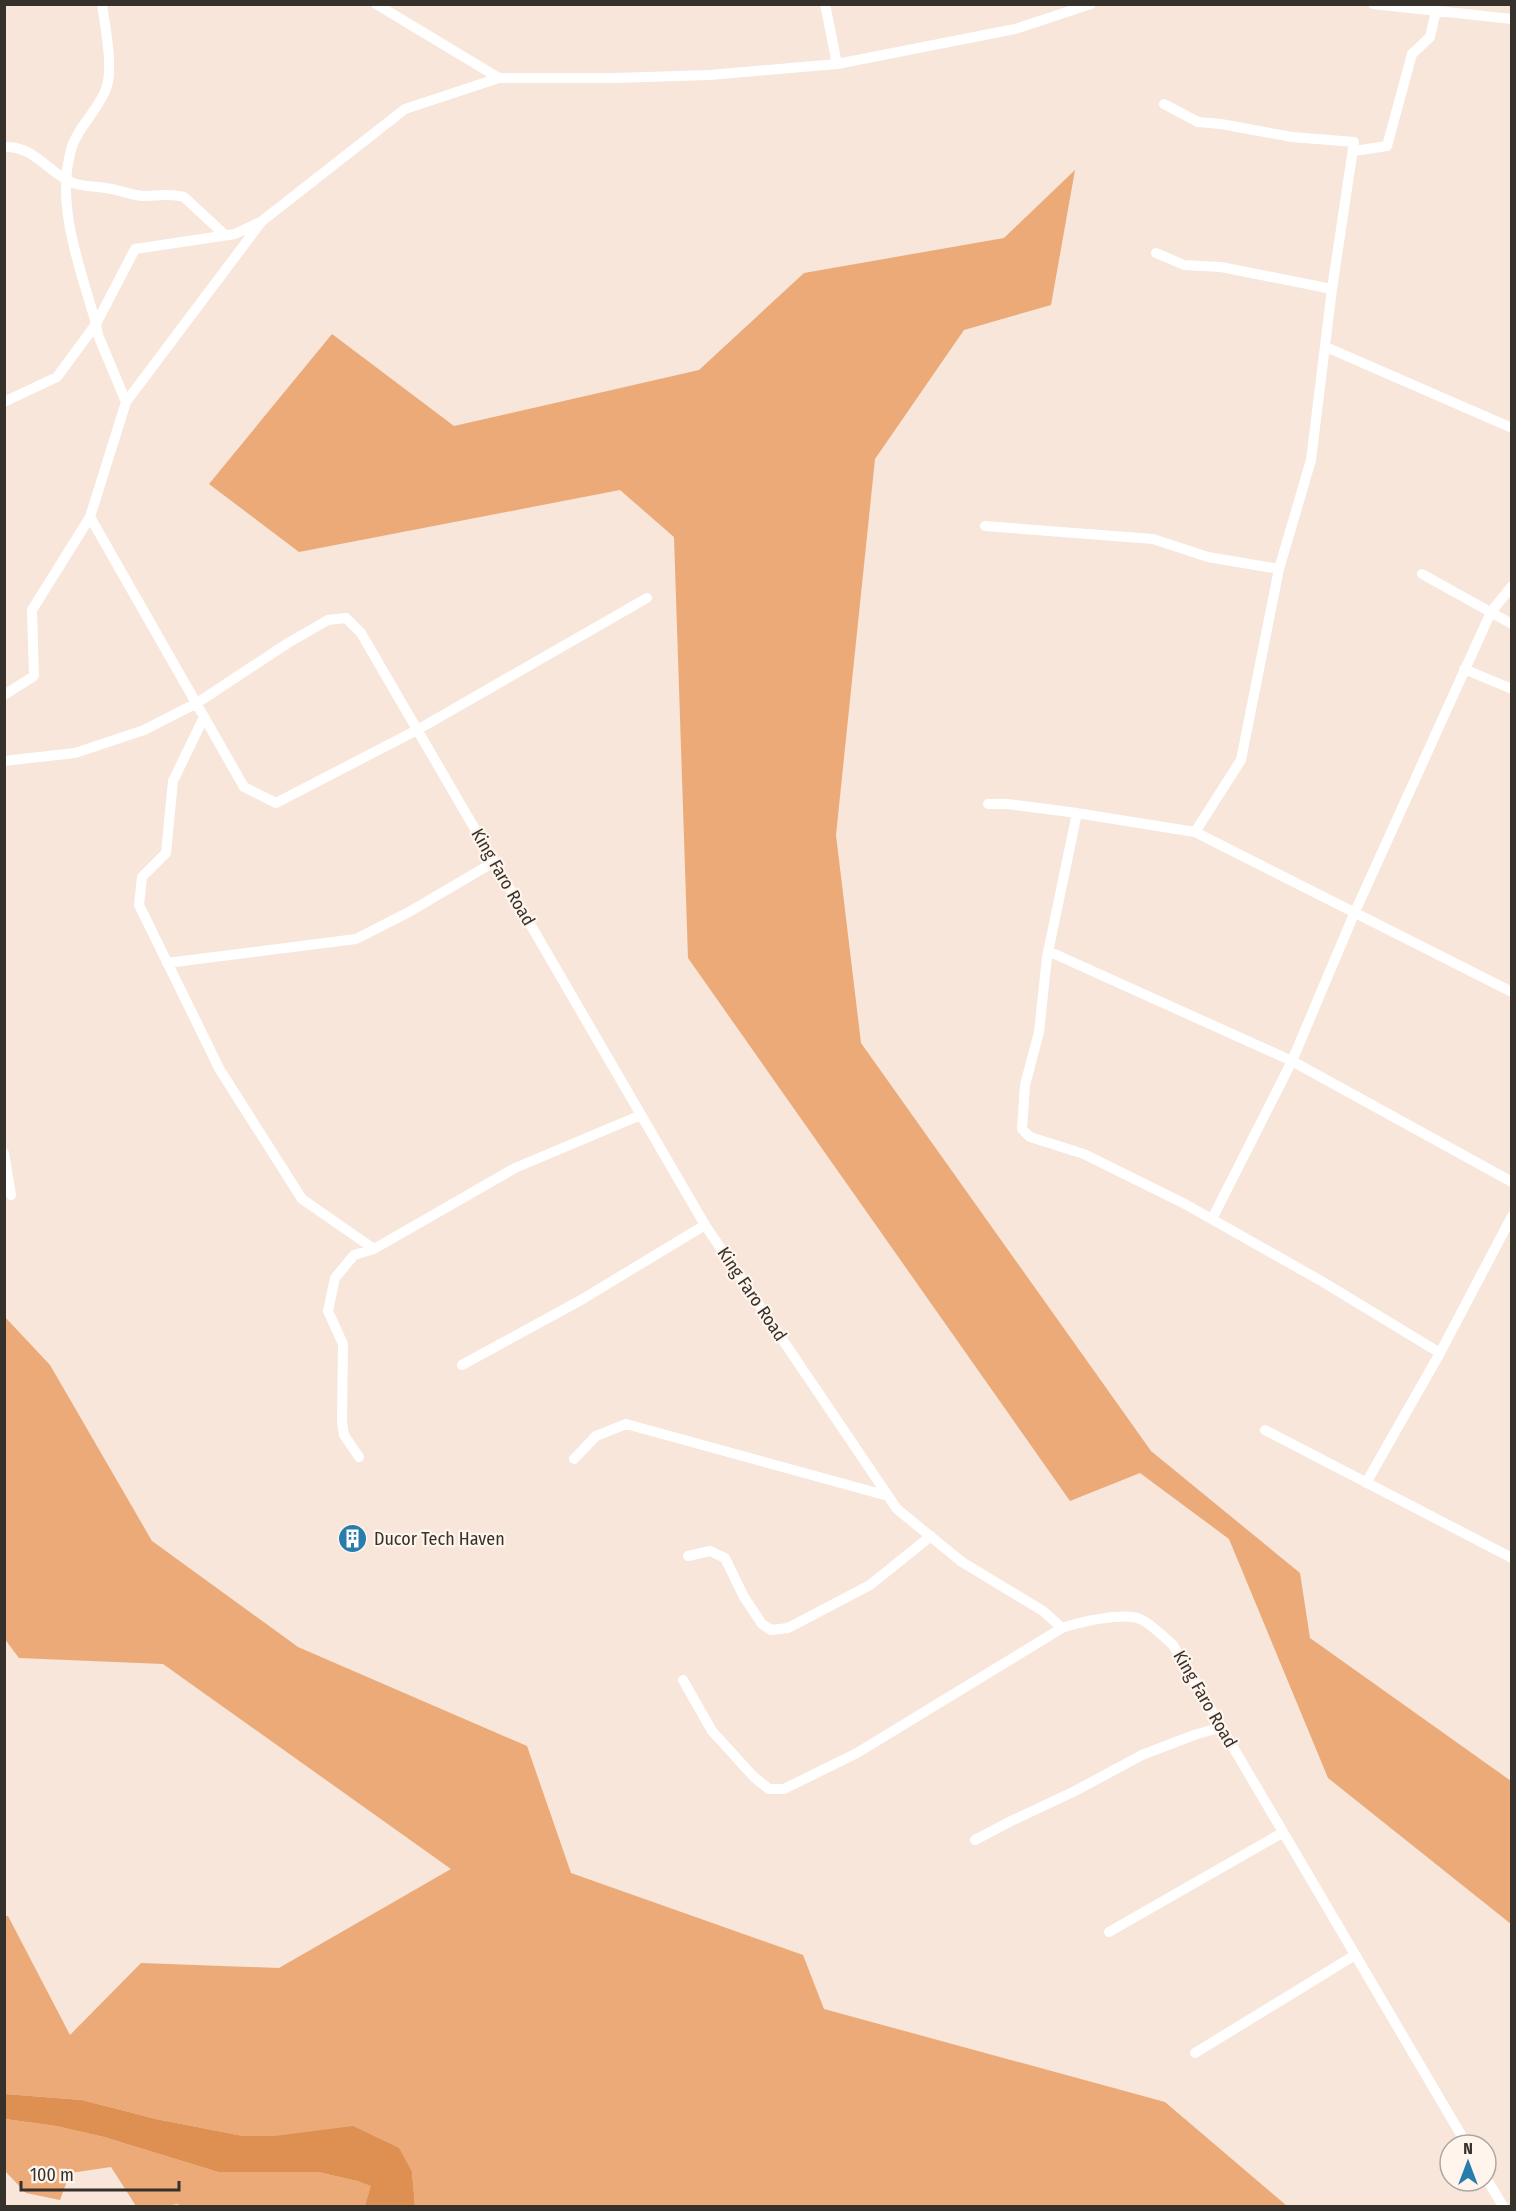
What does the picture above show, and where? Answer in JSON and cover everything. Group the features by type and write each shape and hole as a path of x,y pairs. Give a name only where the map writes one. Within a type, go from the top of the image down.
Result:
{"street":[{"path":"102,4 108,64 107,86 71,149 67,180 68,223 98,335 126,402"},
{"path":"376,4 499,78"},
{"path":"825,4 837,64"},
{"path":"4,402 57,377 96,324 135,249 235,234 262,221 405,109 499,78 710,75 837,64 1015,29 1091,4"},
{"path":"1373,4 1512,19"},
{"path":"1354,151 1387,146 1412,54 1430,37 1436,11"},
{"path":"1164,104 1198,122 1292,137 1354,142 1332,290 1311,460 1279,569 1241,760 1195,832"},
{"path":"4,147 22,148 58,176 83,186 106,188 140,196 176,195 184,197 225,236"},
{"path":"4,695 34,676 32,610 90,517 126,402 262,221"},
{"path":"1156,253 1184,265 1221,267 1332,290"},
{"path":"1326,347 1512,428"},
{"path":"90,517 244,787 276,803 417,730 647,598"},
{"path":"985,526 1154,539 1208,557 1279,569"},
{"path":"1422,574 1512,624"},
{"path":"1212,1219 1292,1061 1354,914 1491,612 1512,586"},
{"name":"King Faro Road","path":"4,761 75,753 144,730 197,703 288,643 328,620 346,618 361,633 705,1225 897,1509 962,1562 1043,1611 1062,1629 1108,1617 1141,1619 1173,1645 1460,2133"},
{"path":"1464,669 1512,689"},
{"path":"204,717 173,781 166,853 142,878 139,905 220,1070 303,1199 374,1249"},
{"path":"988,804 1007,804 1077,813 1195,832 1512,993"},
{"path":"1077,813 1048,951 1039,1032 1025,1085 1022,1129 1030,1137 1084,1154 1212,1219 1323,1282 1440,1353"},
{"path":"167,963 356,939 409,912 494,862"},
{"path":"1048,951 1292,1061 1512,1182"},
{"path":"359,1457 344,1436 342,1422 343,1344 328,1311 334,1278 354,1255 374,1249 515,1168 641,1114"},
{"path":"4,1154 11,1195"},
{"path":"1366,1483 1440,1353 1512,1216"},
{"path":"462,1365 581,1300 705,1225"},
{"path":"574,1459 596,1436 626,1424 888,1496"},
{"path":"1265,1430 1512,1558"},
{"path":"688,1556 710,1551 725,1558 744,1597 762,1624 771,1630 788,1629 870,1585 931,1536"},
{"path":"683,1680 712,1731 754,1777 769,1789 783,1789 857,1753 1008,1659 1062,1629"},
{"path":"975,1840 1142,1755 1222,1727"},
{"path":"1109,1932 1282,1833"},
{"path":"1195,2053 1355,1955"},
{"path":"1495,2193 1503,2206"}],"shaded area":[{"path":"1075,170 1051,305 964,330 875,459 836,835 861,1043 1151,1451 1300,1573 1310,1638 1511,1781 1511,1924 1328,1778 1229,1539 1140,1473 1070,1501 688,958 674,537 620,490 299,552 209,484 332,334 454,426 699,370 804,273 1004,238"},
{"path":"4,1316 50,1365 152,1541 298,1647 527,1746 571,1873 803,1955 824,2009 1165,2102 1287,2206 415,2206 412,2172 275,2136 243,2136 156,2119 82,2100 5,2094 5,1916 8,1916 70,2035 141,1963 279,1968 451,1869 163,1664 19,1658 4,1638"},
{"path":"5,2094 82,2100 156,2119 243,2136 275,2136 353,2126 399,2148 412,2172 415,2206 365,2206 371,2186 318,2172 218,2172 104,2137 56,2126 5,2119"},
{"path":"5,2119 56,2126 104,2137 218,2172 318,2172 372,2186 365,2206 180,2206 178,2204 136,2206 111,2167 70,2173 60,2200 26,2193 5,2171"}],"place":[{"name":"Ducor Tech Haven","path":"353,1539"}]}
